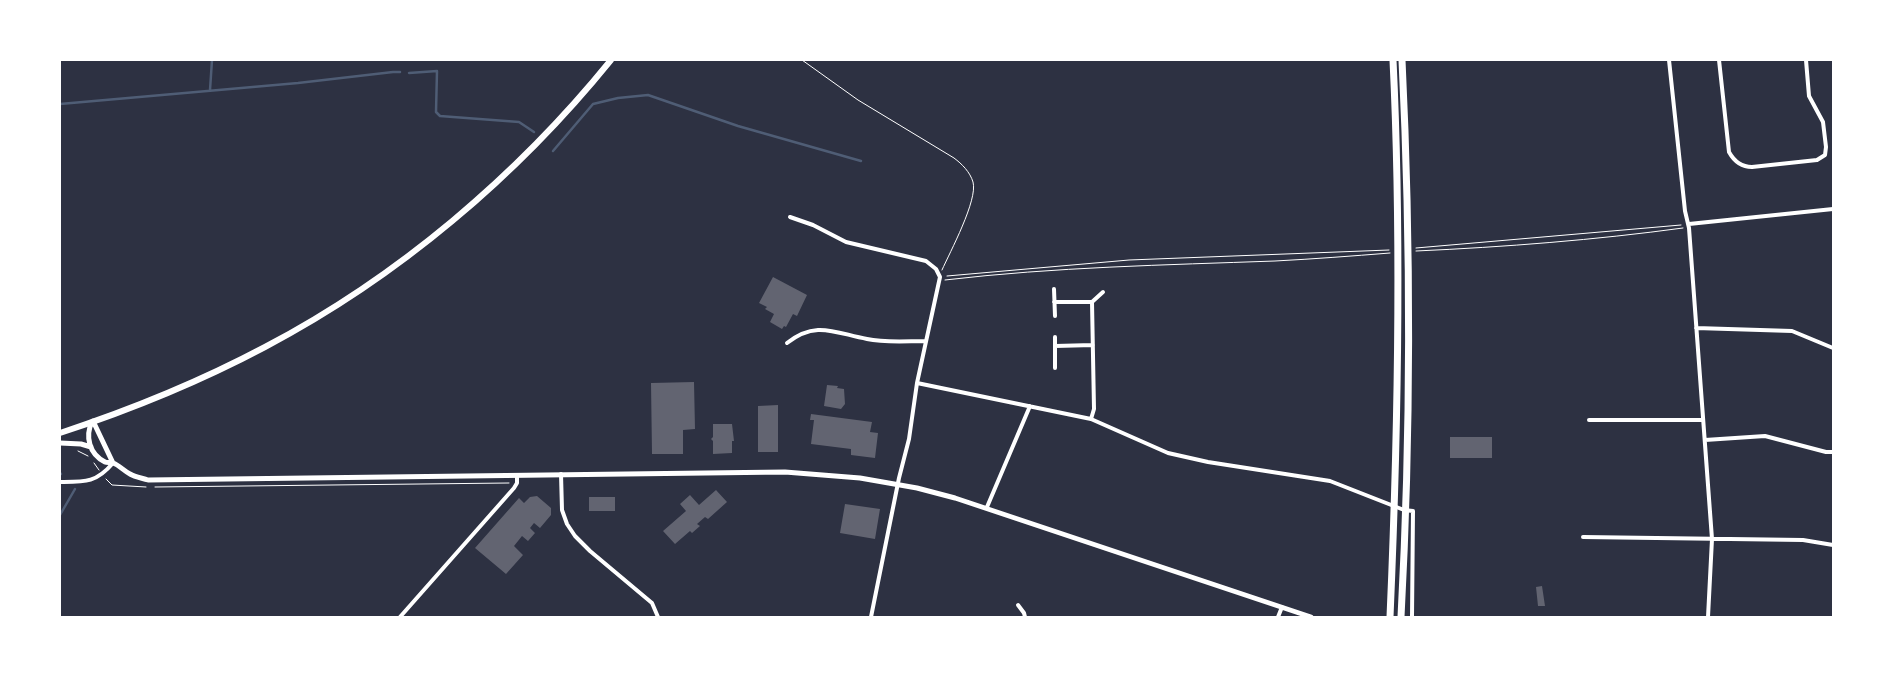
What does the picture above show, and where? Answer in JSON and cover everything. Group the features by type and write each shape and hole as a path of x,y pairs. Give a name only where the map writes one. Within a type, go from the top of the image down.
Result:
{"highway":[{"path":"1390,617 1395,474 1394,255 1397,238 1393,60"},
{"path":"1401,617 1407,474 1411,254 1402,60"}],"main road":[{"path":"60,433 203,378 296,330 372,282 446,226 485,193 562,117 611,60"}],"street":[{"path":"1669,60 1685,211 1689,226 1704,420 1712,539 1708,617"},
{"path":"1719,60 1729,152 1733,159 1742,165 1752,167 1816,160 1825,155 1823,122 1809,96 1806,60"},
{"path":"1689,226 1833,209"},
{"path":"790,217 813,225 846,242 926,261 936,269 939,279 917,383 909,438 871,617"},
{"path":"1054,289 1055,316"},
{"path":"1054,302 1092,302 1103,292"},
{"path":"1092,302 1094,345 1094,409 1092,419"},
{"path":"1696,328 1792,331 1833,348"},
{"path":"787,344 798,334 822,329 868,340 925,341"},
{"path":"1055,337 1055,368"},
{"path":"1055,346 1094,345"},
{"path":"917,383 1092,419 1168,453 1208,462 1330,481 1404,510 1413,511 1412,617"},
{"path":"987,507 1030,406"},
{"path":"1589,420 1704,420"},
{"path":"92,422 88,430 88,438 91,447 105,462 113,463 130,474 148,480 785,472 837,475 898,484 987,507 1311,617"},
{"path":"92,422 113,463"},
{"path":"1705,440 1765,436 1826,452 1833,452"},
{"path":"60,443 81,444 91,447"},
{"path":"60,482 94,480 103,475 113,463"},
{"path":"561,474 562,510 567,524 575,536 652,603 658,617"},
{"path":"400,617 514,488 517,483 517,475"},
{"path":"1582,537 1803,540 1833,545"},
{"path":"1018,605 1025,617"},
{"path":"1278,617 1282,607"}],"path":[{"path":"802,60 858,100 954,158 970,174 973,183 972,199 939,279"},
{"path":"1414,248 1689,226"},
{"path":"1411,254 1575,240 1689,226"},
{"path":"939,279 1021,268 1129,260 1389,250"},
{"path":"939,279 1093,267 1394,255"},
{"path":"75,450 88,456 112,485 121,487 517,483"}],"building":[{"path":"773,277 807,295 797,316 793,314 786,327 784,326 782,329 770,322 774,314 765,309 767,307 759,303"},
{"path":"694,382 695,429 683,430 683,454 652,454 651,383"},
{"path":"827,385 838,386 837,388 844,389 845,404 841,409 824,406"},
{"path":"778,405 778,452 758,452 758,406"},
{"path":"811,414 872,422 870,432 878,433 875,458 851,455 851,449 811,444 814,420 810,420"},
{"path":"713,424 732,424 734,441 732,441 732,453 713,454 713,441 711,439 713,437"},
{"path":"1450,437 1492,437 1492,458 1450,458"},
{"path":"716,490 727,502 708,519 705,517 697,524 700,526 692,533 690,531 675,544 663,531 686,511 680,504 690,495 699,505"},
{"path":"537,496 551,508 551,515 540,528 534,523 530,528 535,533 528,541 522,536 514,546 523,555 506,574 475,548 519,498 524,503 530,497"},
{"path":"589,497 615,497 615,511 589,511"},
{"path":"845,504 880,509 875,539 840,533"},
{"path":"1542,586 1545,606 1538,606 1536,587"}],"waterway":[{"path":"210,90 212,60"},
{"path":"409,73 437,71 436,112 440,116 519,122 534,132"},
{"path":"60,104 400,72"},
{"path":"553,151 593,104 618,98 648,95 738,126 861,161"},
{"path":"60,515 75,489"}]}
